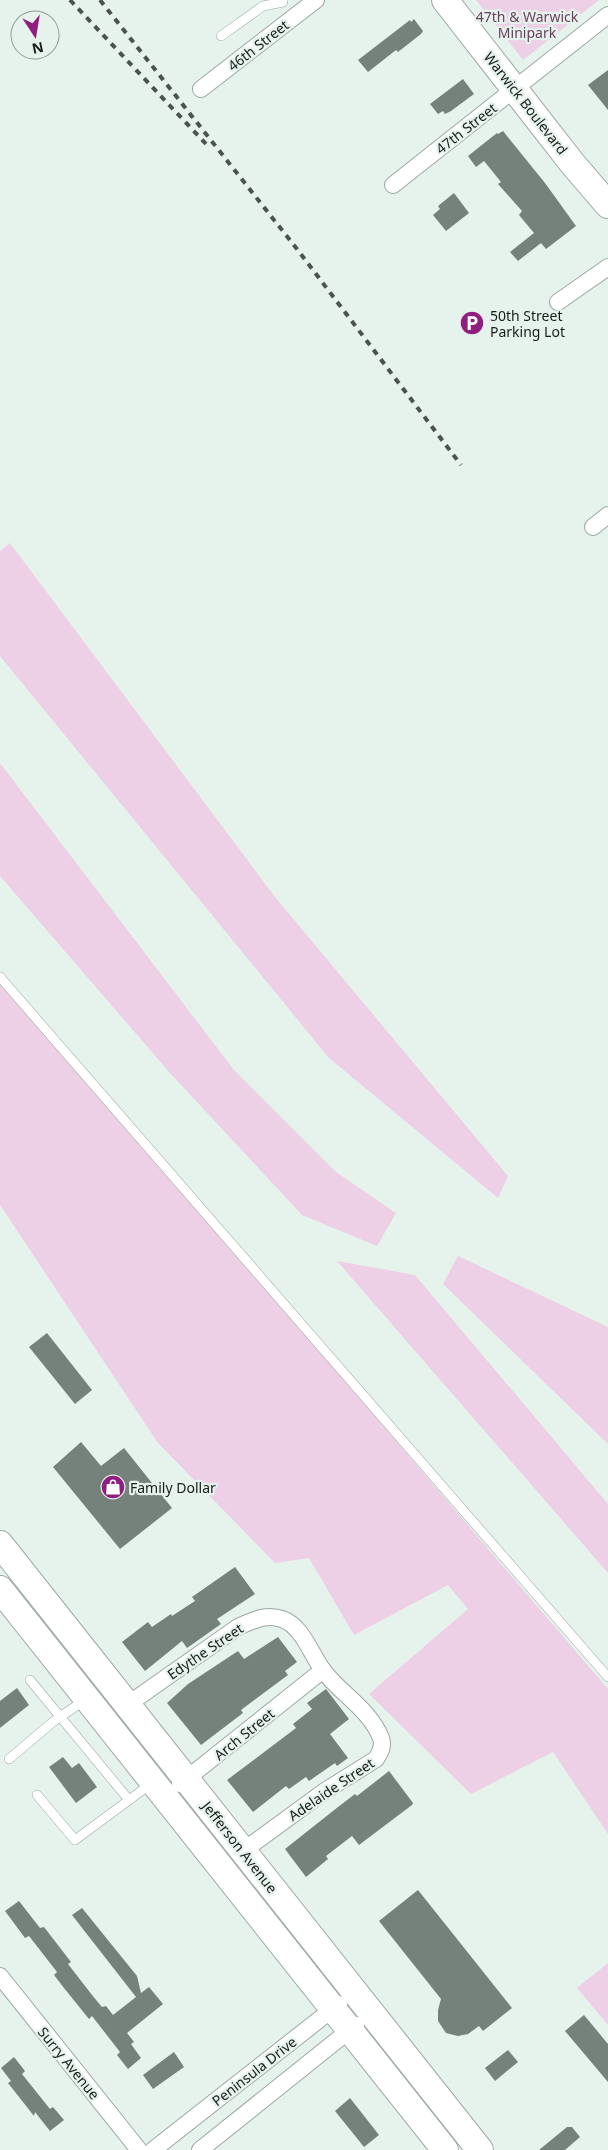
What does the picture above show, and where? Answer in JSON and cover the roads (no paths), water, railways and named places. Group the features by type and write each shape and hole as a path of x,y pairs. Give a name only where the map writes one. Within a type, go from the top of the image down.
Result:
{"main road":[{"name":"Warwick Boulevard","path":"444,0 572,163 608,205"},
{"name":"Jefferson Avenue","path":"0,1544 88,1698 445,2150"},
{"name":"Jefferson Avenue","path":"0,1589 45,1624 127,1705 480,2150"}],"street":[{"name":"46th Street","path":"200,89 316,0"},
{"name":"47th Street","path":"393,185 608,15"},
{"path":"558,302 608,267"},
{"path":"592,527 608,515"},
{"name":"Edythe Street","path":"127,1705 238,1627 270,1616 283,1619 299,1632 323,1670"},
{"name":"Arch Street","path":"159,1789 187,1779 323,1670"},
{"name":"Adelaide Street","path":"243,1850 325,1790 376,1759 381,1752 381,1737 357,1702 323,1670"},
{"name":"Surry Avenue","path":"0,1976 139,2150"},
{"name":"Peninsula Drive","path":"153,2150 354,1992"},
{"name":"Peninsula Drive","path":"200,2150 371,2013"}],"lane":[{"path":"221,36 263,6 284,1 295,16"},
{"path":"0,977 608,1677"},
{"path":"30,1680 129,1800"},
{"path":"9,1759 60,1717 88,1698"},
{"path":"37,1795 75,1840 129,1800 159,1789"}],"railway":[{"path":"70,0 208,146"},
{"path":"100,0 297,249 461,465"}],"place":[{"name":"50th Street Parking Lot","path":"472,323"},
{"name":"Family Dollar","path":"113,1487"}],"park label":[{"name":"47th & Warwick Minipark","path":"527,24"}]}
